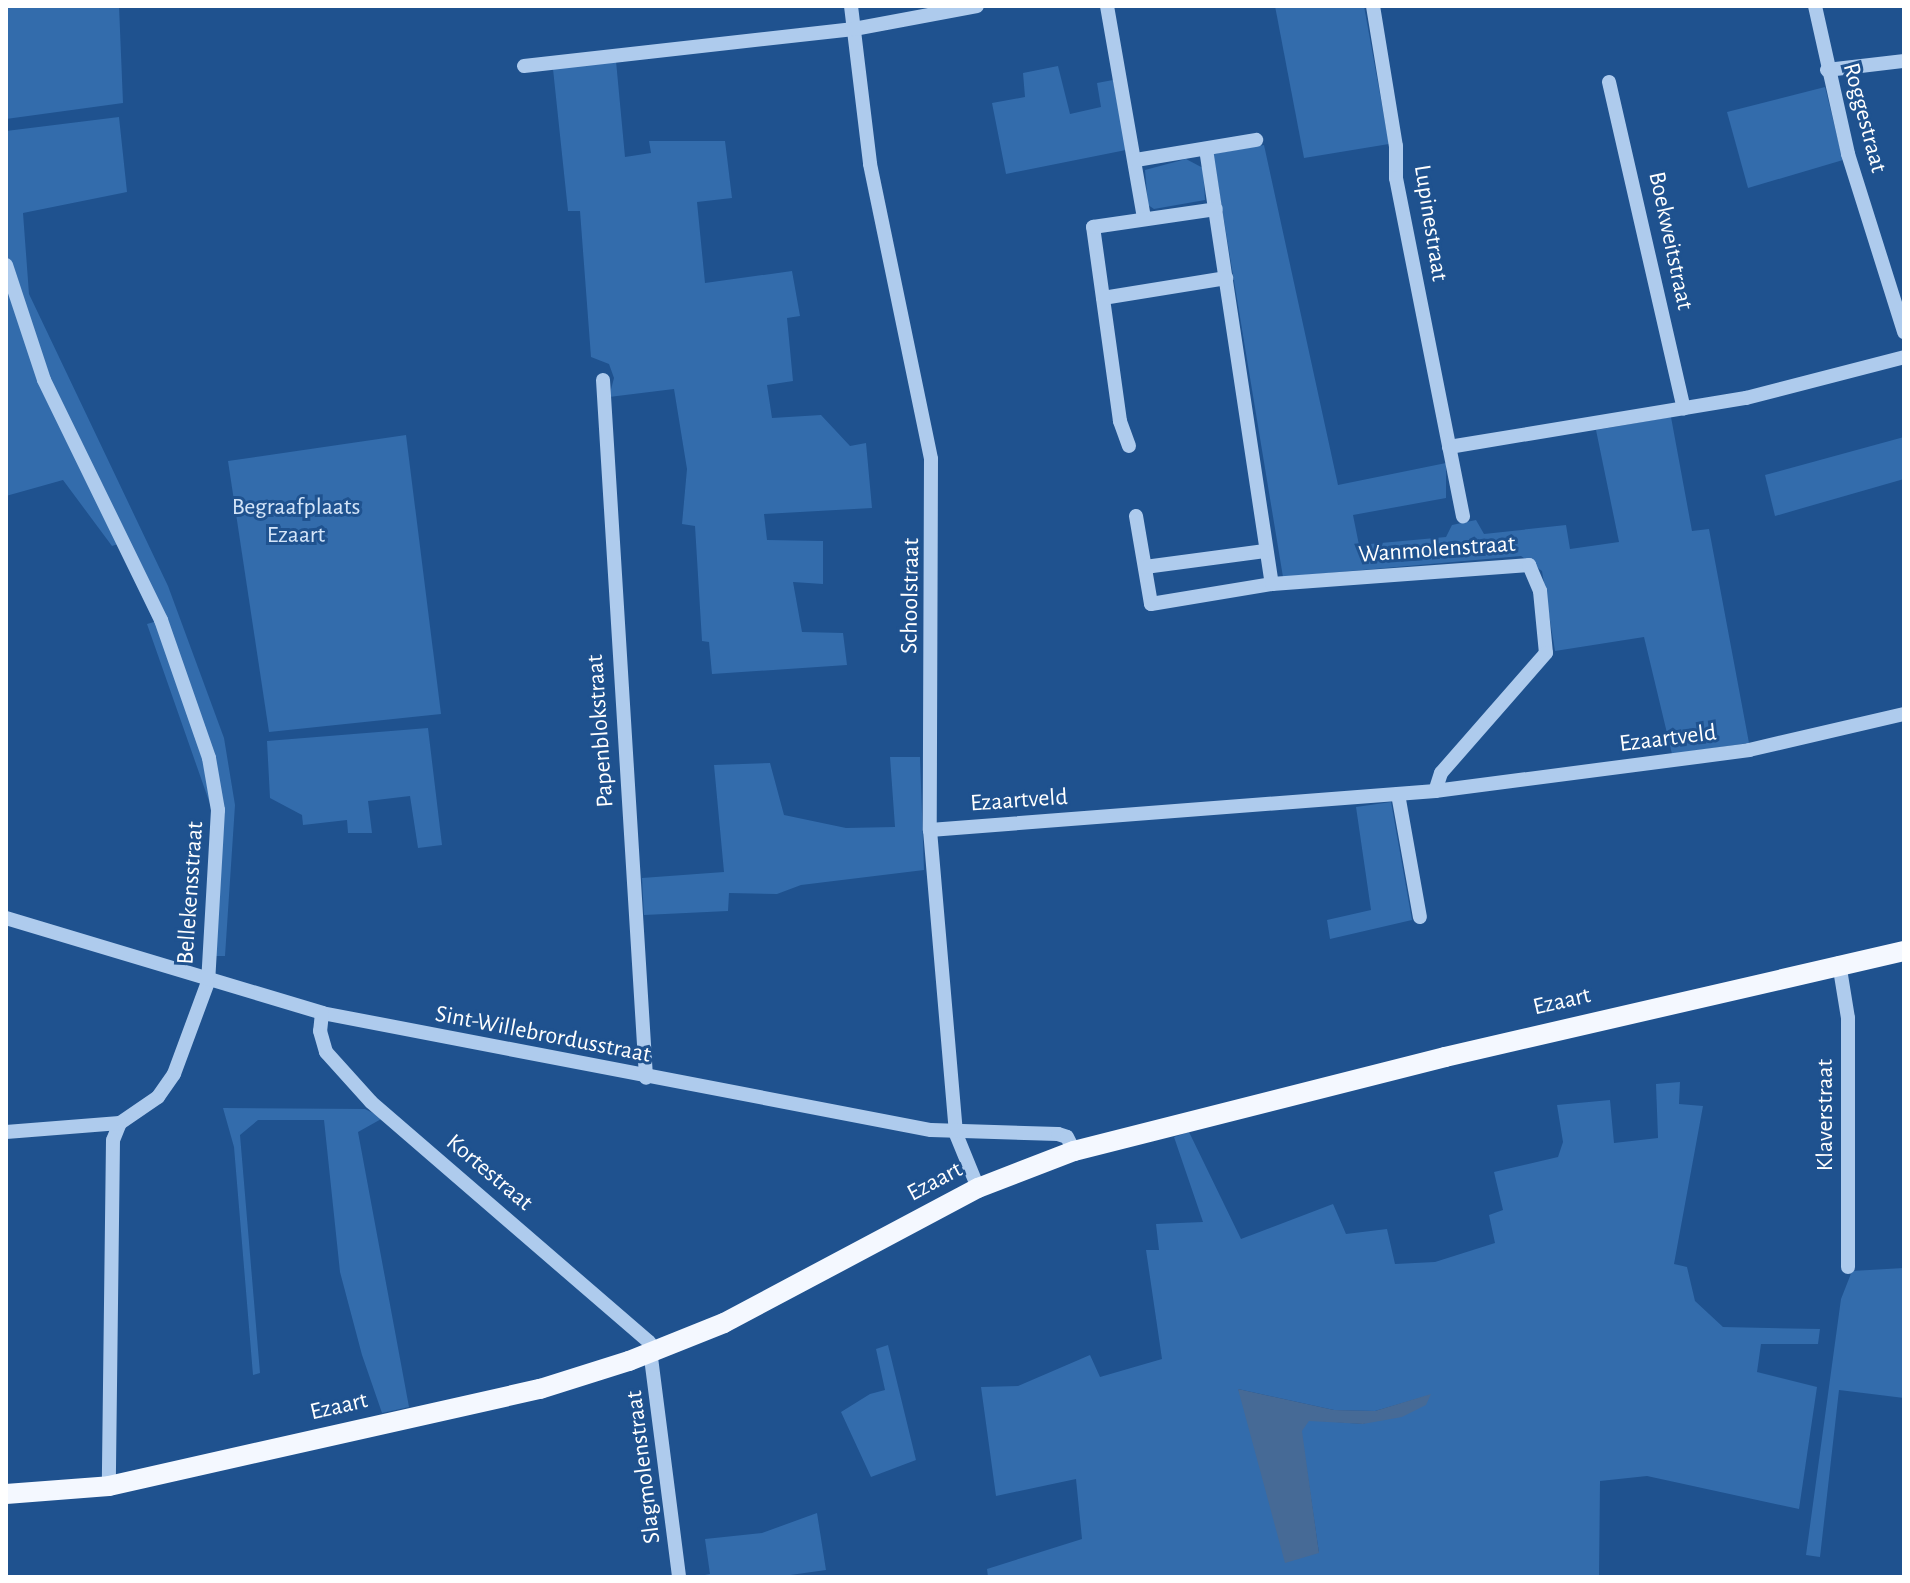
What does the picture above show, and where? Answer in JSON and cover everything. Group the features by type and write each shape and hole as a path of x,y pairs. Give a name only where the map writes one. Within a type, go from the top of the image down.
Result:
{"main road":[{"name":"Ezaart","path":"6,1494 109,1486 540,1389 653,1352 724,1323 978,1188 1074,1151 1839,963 1904,951"}],"street":[{"name":"Schoolstraat","path":"851,6 870,164 931,459 930,830 956,1134 978,1188"},
{"path":"524,66 854,29 977,6"},
{"path":"1107,6 1144,219"},
{"name":"Lupinestraat","path":"1373,6 1396,146 1396,178 1463,516"},
{"name":"Roggestraat","path":"1815,6 1827,70 1904,332"},
{"path":"1827,70 1904,61"},
{"name":"Boekweitstraat","path":"1609,82 1684,409"},
{"path":"1136,160 1256,140"},
{"path":"1206,149 1272,584"},
{"path":"1129,446 1093,227 1216,209"},
{"name":"Bellekensstraat","path":"6,265 44,380 141,573 209,758 220,833 208,982 174,1074 158,1097 120,1123"},
{"path":"1103,298 1226,278"},
{"path":"1449,447 1684,409 1904,357"},
{"name":"Papenblokstraat","path":"603,380 646,1078"},
{"name":"Wanmolenstraat","path":"1136,516 1151,604 1272,584 1529,565 1536,574 1546,653 1441,773 1435,791"},
{"path":"1145,567 1265,551"},
{"name":"Ezaartveld","path":"930,830 1435,791 1749,750 1904,714"},
{"path":"1398,794 1420,917"},
{"name":"Sint-Willebrordusstraat","path":"6,918 208,982 322,1013 646,1078 956,1134 1058,1134 1067,1137 1074,1151"},
{"name":"Klaverstraat","path":"1839,963 1848,1018 1848,1267"},
{"name":"Kortestraat","path":"322,1013 320,1031 326,1052 371,1102 643,1333 653,1352"},
{"path":"6,1132 120,1123 112,1149 109,1486"},
{"name":"Slagmolenstraat","path":"653,1352 679,1577"}],"green space":[{"path":"6,6 119,6 123,103 6,119"},
{"path":"1275,6 1364,6 1389,144 1304,158"},
{"path":"616,61 625,157 651,153 649,141 725,141 732,198 697,202 705,283 792,271 800,316 787,318 793,381 767,385 772,418 821,415 850,446 866,443 872,508 764,514 767,540 823,541 823,584 793,582 802,632 843,633 847,665 712,674 709,642 702,641 695,526 682,524 687,469 674,389 609,397 614,378 609,364 591,357 580,211 568,211 553,69"},
{"path":"1058,66 1070,114 1101,107 1097,83 1113,80 1126,150 1006,174 992,103 1025,97 1023,73"},
{"path":"1825,87 1843,160 1748,188 1727,112"},
{"path":"119,117 127,192 23,213 29,294 168,586 224,738 235,805 225,956 216,956 223,803 210,804 147,624 154,622 118,544 112,546 63,480 6,496 6,131"},
{"path":"1264,145 1338,485 1446,463 1446,498 1353,515 1359,545 1446,537 1452,525 1476,520 1484,534 1566,525 1570,549 1619,542 1596,430 1671,417 1692,531 1709,529 1749,743 1672,754 1644,637 1555,651 1542,571 1521,556 1283,577 1213,154"},
{"path":"1186,159 1203,168 1205,200 1154,209 1148,205 1145,170"},
{"name":"Begraafplaats Ezaart","path":"406,435 441,714 269,732 228,461"},
{"path":"1904,437 1904,479 1775,516 1765,475"},
{"path":"428,728 442,845 418,848 410,796 368,801 372,833 348,833 347,820 303,825 302,815 270,798 267,741"},
{"path":"890,757 920,757 924,870 801,885 777,894 729,893 728,911 644,915 642,878 724,872 714,765 770,763 784,815 846,828 895,827"},
{"path":"1391,802 1412,920 1330,939 1327,920 1371,910 1356,807"},
{"path":"1680,1082 1679,1104 1703,1106 1674,1264 1687,1267 1695,1301 1723,1327 1820,1329 1818,1344 1761,1344 1757,1372 1817,1387 1799,1509 1647,1476 1600,1481 1599,1577 988,1577 987,1569 1082,1539 1076,1479 996,1496 981,1387 1018,1386 1090,1355 1100,1377 1162,1359 1146,1250 1159,1250 1156,1224 1203,1222 1174,1137 1189,1132 1241,1239 1333,1204 1346,1234 1387,1229 1395,1264 1435,1262 1495,1243 1489,1215 1503,1210 1494,1172 1558,1157 1563,1142 1557,1105 1610,1100 1614,1143 1658,1138 1656,1084","holes":["1238,1389 1334,1410 1375,1411 1430,1395 1363,1424 1309,1420 1301,1430 1319,1553"]},
{"path":"223,1108 365,1109 383,1118 358,1132 409,1407 382,1413 362,1355 340,1272 324,1120 258,1120 240,1135 260,1373 253,1375 234,1147"},
{"path":"1904,1268 1904,1398 1839,1390 1820,1557 1806,1555 1841,1299 1852,1271"},
{"path":"888,1345 916,1460 871,1477 841,1412 870,1394 885,1390 876,1349"},
{"path":"817,1513 826,1570 776,1577 694,1577 710,1574 705,1539 762,1533"}],"shaded area":[{"path":"1238,1389 1334,1410 1375,1411 1431,1394 1426,1405 1402,1417 1363,1424 1309,1421 1302,1431 1319,1553 1285,1563"}]}
